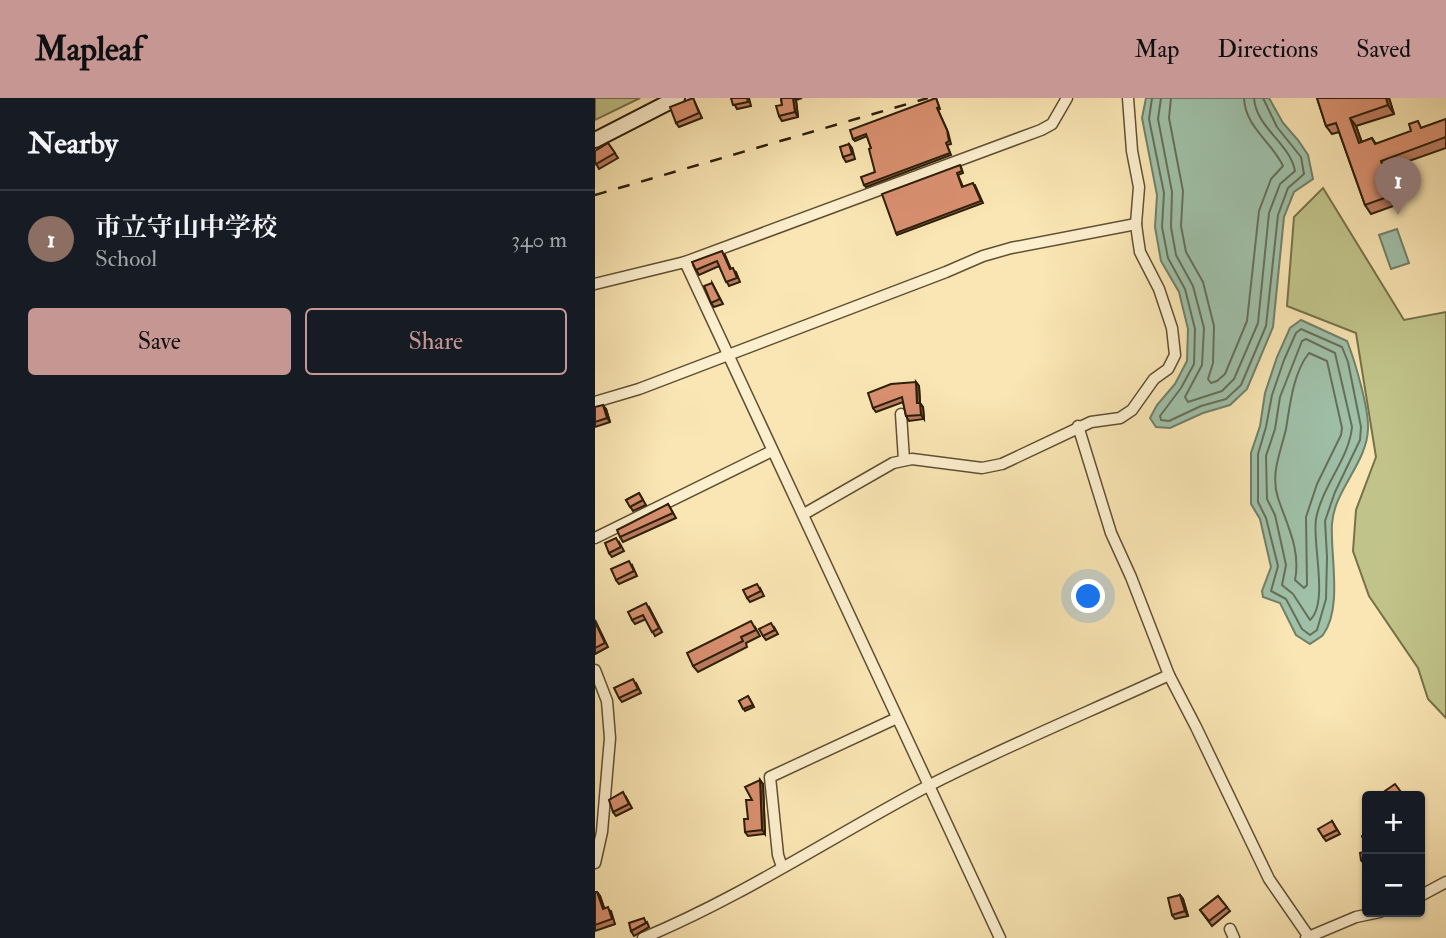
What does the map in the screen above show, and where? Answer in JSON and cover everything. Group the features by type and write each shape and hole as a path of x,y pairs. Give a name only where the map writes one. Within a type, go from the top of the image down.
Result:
{"main road":[{"path":"595,140 677,98"}],"street":[{"path":"595,284 685,262 1041,130 1052,124 1067,98"},
{"path":"804,514 871,474 904,460 982,468 1002,464 1078,426 1112,420 1132,410 1135,402 1154,379 1168,369 1175,355 1172,328 1159,289 1140,252 1136,225 1139,187 1132,151 1128,98"},
{"path":"595,402 639,389 983,256 1011,248 1136,225"},
{"path":"685,262 1000,938"},
{"path":"901,414 904,460"},
{"path":"1078,426 1111,533 1131,577 1168,675 1196,727 1265,872 1308,937 1362,915"},
{"path":"595,538 772,451"},
{"path":"595,670 607,701 609,722 609,758 595,863"},
{"path":"643,938 681,922 929,786 1168,675"},
{"path":"782,867 778,855 770,777 897,718"},
{"path":"1425,894 1446,882"}],"green space":[{"path":"595,98 640,98 595,120"},
{"path":"1323,188 1404,320 1446,312 1446,718 1428,699 1418,668 1369,596 1353,551 1356,510 1376,457 1356,333 1287,306 1294,217"}],"water":[{"path":"1146,98 1269,98 1283,123 1308,155 1313,179 1294,192 1284,217 1273,327 1247,389 1230,405 1203,413 1170,428 1156,427 1150,418 1175,384 1187,361 1188,329 1179,292 1161,261 1155,227 1157,195 1142,118"},
{"path":"1397,229 1409,263 1391,269 1379,235"},
{"path":"1301,320 1347,341 1368,420 1362,453 1334,512 1333,610 1323,635 1310,644 1296,635 1280,603 1263,597 1262,591 1271,567 1260,519 1251,504 1251,453 1260,426 1265,393 1290,328"}],"building":[{"path":"693,98 699,113 676,123 670,107"},
{"path":"731,98 747,98 748,102 733,105"},
{"path":"781,98 793,98 795,112 779,116 776,106 782,105"},
{"path":"936,98 937,108 947,130 949,141 946,143 950,153 864,185 861,177 875,172 869,149 871,148 866,134 853,139 850,130"},
{"path":"1317,98 1386,98 1388,105 1350,118 1359,143 1372,138 1375,144 1411,131 1409,124 1418,121 1421,128 1446,119 1446,137 1381,161 1393,195 1365,205 1336,123 1326,126"},
{"path":"608,143 615,153 596,164 595,151"},
{"path":"849,144 852,154 843,157 840,147"},
{"path":"960,165 962,171 957,173 962,187 973,183 981,201 896,233 882,194"},
{"path":"722,251 737,278 726,282 717,261 696,270 692,262"},
{"path":"712,283 720,299 711,303 704,286"},
{"path":"916,382 917,403 920,403 921,415 906,416 902,397 873,408 868,393 891,384"},
{"path":"603,405 607,418 595,422 595,407"},
{"path":"639,493 643,500 630,507 626,500"},
{"path":"668,504 673,513 620,537 617,530"},
{"path":"616,538 621,547 609,553 605,543"},
{"path":"629,561 634,571 616,580 611,569"},
{"path":"757,584 761,591 747,598 743,590"},
{"path":"646,603 659,628 652,632 643,615 632,620 628,612"},
{"path":"751,621 756,630 741,637 743,641 693,666 687,653"},
{"path":"595,622 605,643 595,648"},
{"path":"771,623 775,630 763,636 759,629"},
{"path":"633,679 638,689 619,698 614,688"},
{"path":"748,696 753,705 743,709 739,701"},
{"path":"760,780 762,830 745,832 744,819 748,819 746,800 752,800 745,787"},
{"path":"1395,784 1400,791 1385,791"},
{"path":"623,792 629,804 613,812 609,800"},
{"path":"1332,821 1337,830 1323,837 1318,829"},
{"path":"595,892 603,909 608,907 612,919 595,925"},
{"path":"1180,895 1185,911 1172,915 1168,898"},
{"path":"1218,896 1227,907 1209,921 1200,910"},
{"path":"644,918 646,923 631,931 629,923"}],"railway":[{"path":"595,195 928,98"}],"place":[{"name":"市立守山中学校","path":"1398,215"}]}
